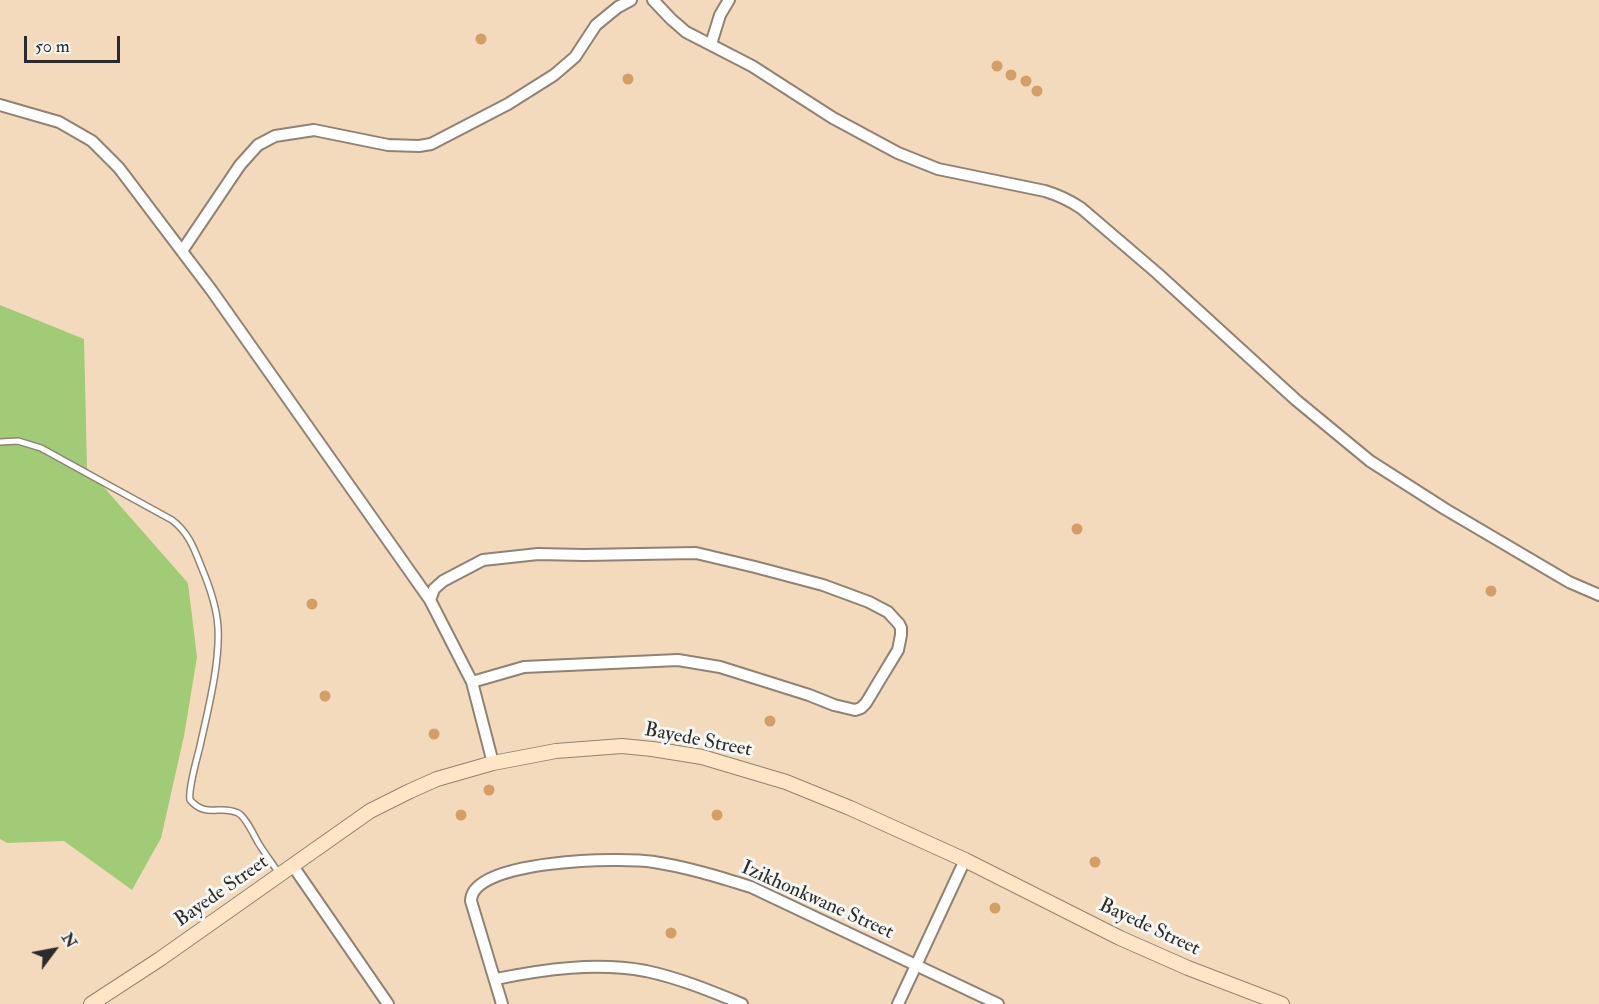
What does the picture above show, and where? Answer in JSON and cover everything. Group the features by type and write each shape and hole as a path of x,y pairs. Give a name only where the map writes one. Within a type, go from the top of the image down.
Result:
{"street":[{"path":"182,251 240,165 258,145 275,135 314,130 388,145 431,144 508,104 554,75 575,57 596,25 618,7 631,0"},
{"path":"653,0 686,32 752,66 833,118 898,153 938,169 1045,191 1071,201 1157,273 1296,400 1370,461 1445,509 1569,582 1599,595"},
{"path":"711,44 720,15 729,0"},
{"path":"0,105 59,122 92,141 119,168 182,251 430,600 472,682 493,764"},
{"path":"430,600 434,589 443,580 483,560 538,554 696,553 823,585 869,602 888,612 902,628 898,650 866,703 855,710 720,667 678,660 524,667 472,682"},
{"name":"Bayede Street","path":"91,1004 160,959 370,811 410,790 437,779 493,764 556,752 622,746 652,748 702,757 786,782 965,860 1120,938 1169,960 1282,1004"},
{"name":"Izikhonkwane Street","path":"496,979 471,901 474,889 487,880 507,872 533,866 562,862 628,859 654,862 716,876 751,887 998,1004"},
{"path":"898,1004 965,860"},
{"path":"293,866 388,1004"},
{"path":"502,1004 496,979 536,971 592,966 646,971 701,987 742,1004"}],"lane":[{"path":"0,442 18,441 41,448 172,520 187,534 211,593 218,628 217,656 190,789 190,800 204,810 238,813 243,817 280,874"}],"green space":[{"path":"0,305 84,339 87,468 188,583 197,657 184,736 161,838 132,890 64,841 7,843 0,839"}],"building":[{"path":"481,33 487,39 481,45 475,39"},
{"path":"997,60 1003,66 997,72 991,66"},
{"path":"1011,69 1017,75 1011,81 1005,75"},
{"path":"628,73 634,79 628,85 622,79"},
{"path":"1026,75 1032,81 1026,87 1020,81"},
{"path":"1037,85 1043,91 1037,97 1031,91"},
{"path":"1077,523 1083,529 1077,535 1071,529"},
{"path":"1491,585 1497,591 1491,597 1485,591"},
{"path":"312,598 318,604 312,610 306,604"},
{"path":"325,690 331,696 325,702 319,696"},
{"path":"770,715 776,721 770,727 764,721"},
{"path":"434,728 440,734 434,740 428,734"},
{"path":"489,784 495,790 489,796 483,790"},
{"path":"461,809 467,815 461,821 455,815"},
{"path":"717,809 723,815 717,821 711,815"},
{"path":"1095,856 1101,862 1095,868 1089,862"},
{"path":"995,902 1001,908 995,914 989,908"},
{"path":"671,927 677,933 671,939 665,933"}]}
